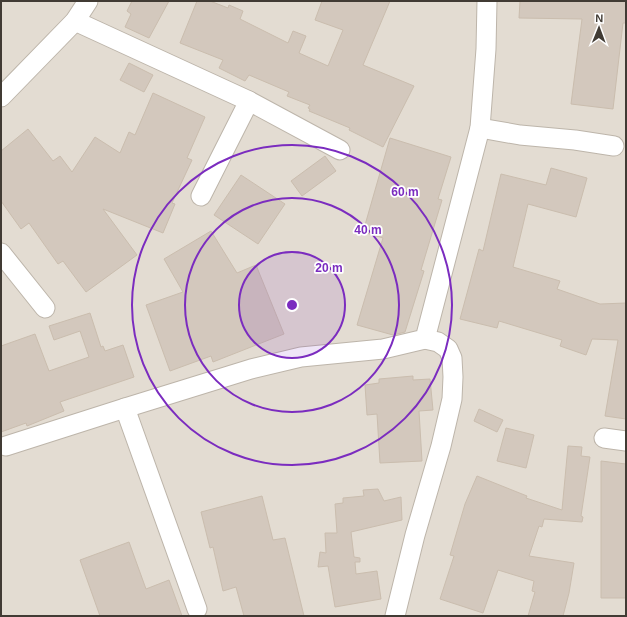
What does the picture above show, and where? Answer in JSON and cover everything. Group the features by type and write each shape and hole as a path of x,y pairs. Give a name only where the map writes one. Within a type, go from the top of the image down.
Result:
{"street":[{"path":"1,97 75,21 88,1"},
{"path":"425,339 480,128 486,49 484,4"},
{"path":"75,21 249,101 340,150"},
{"path":"201,196 249,101"},
{"path":"480,128 520,135 576,140 614,146"},
{"path":"1,253 45,308"},
{"path":"6,446 251,369 301,357 383,349 425,339 438,342 448,349 452,358 452,399 441,446 415,535 395,616"},
{"path":"125,408 197,609"},
{"path":"604,438 626,441"}],"shaded area":[{"path":"1,1 626,1 626,616 1,616"}],"building":[{"path":"132,1 169,1 149,38 125,27 131,14 127,11"},
{"path":"197,1 210,1 228,8 229,5 243,11 240,19 288,43 293,31 306,36 299,53 328,66 343,30 315,20 322,1 390,1 363,65 414,86 383,147 349,130 350,128 309,111 310,109 308,108 310,105 287,96 289,92 249,75 245,81 219,68 223,60 180,43"},
{"path":"520,1 626,1 626,23 623,23 613,109 571,104 582,19 519,18"},
{"path":"129,63 153,75 144,92 120,80"},
{"path":"153,93 205,117 187,158 192,160 172,203 175,204 163,233 103,209 137,255 86,292 63,261 58,264 29,223 21,229 1,201 1,151 28,129 53,161 60,156 72,172 95,137 120,153 129,132 135,135"},
{"path":"390,138 451,157 438,199 442,200 421,270 424,271 405,332 393,335 357,325 383,238 363,232"},
{"path":"325,156 336,171 302,196 291,181"},
{"path":"551,168 587,178 576,217 528,204 513,267 560,281 557,289 600,304 626,303 626,419 605,416 618,340 592,339 586,355 560,346 562,340 499,321 497,328 460,319 479,249 483,251 501,174 546,185"},
{"path":"241,175 285,204 258,244 214,215"},
{"path":"211,231 237,273 256,265 284,334 213,362 211,356 170,371 146,305 183,292 164,259"},
{"path":"90,313 101,347 103,346 105,351 123,345 134,377 60,402 64,411 27,426 26,423 1,432 1,346 35,334 49,371 89,357 80,331 54,340 49,326"},
{"path":"413,376 413,380 430,379 433,410 419,411 422,461 380,463 377,414 367,415 365,385 379,383 379,379"},
{"path":"479,409 503,420 497,432 474,421"},
{"path":"506,428 534,435 526,468 497,461"},
{"path":"568,446 582,447 581,456 590,457 581,516 583,517 582,522 544,519 542,527 539,526 529,556 574,563 569,593 563,616 528,616 535,592 532,591 534,581 498,570 483,613 440,599 454,556 450,555 465,504 477,476 527,496 526,498 562,510"},
{"path":"601,461 626,464 626,598 601,598"},
{"path":"378,489 384,501 401,497 402,520 351,532 354,557 360,558 360,562 355,562 356,574 377,571 381,599 335,607 328,566 318,567 320,552 326,553 325,533 337,533 335,504 343,503 343,498 364,496 363,490"},
{"path":"262,496 273,540 285,538 304,616 244,616 236,587 223,591 213,547 210,548 201,512"},
{"path":"129,542 146,589 169,580 182,616 100,616 80,560"}]}
